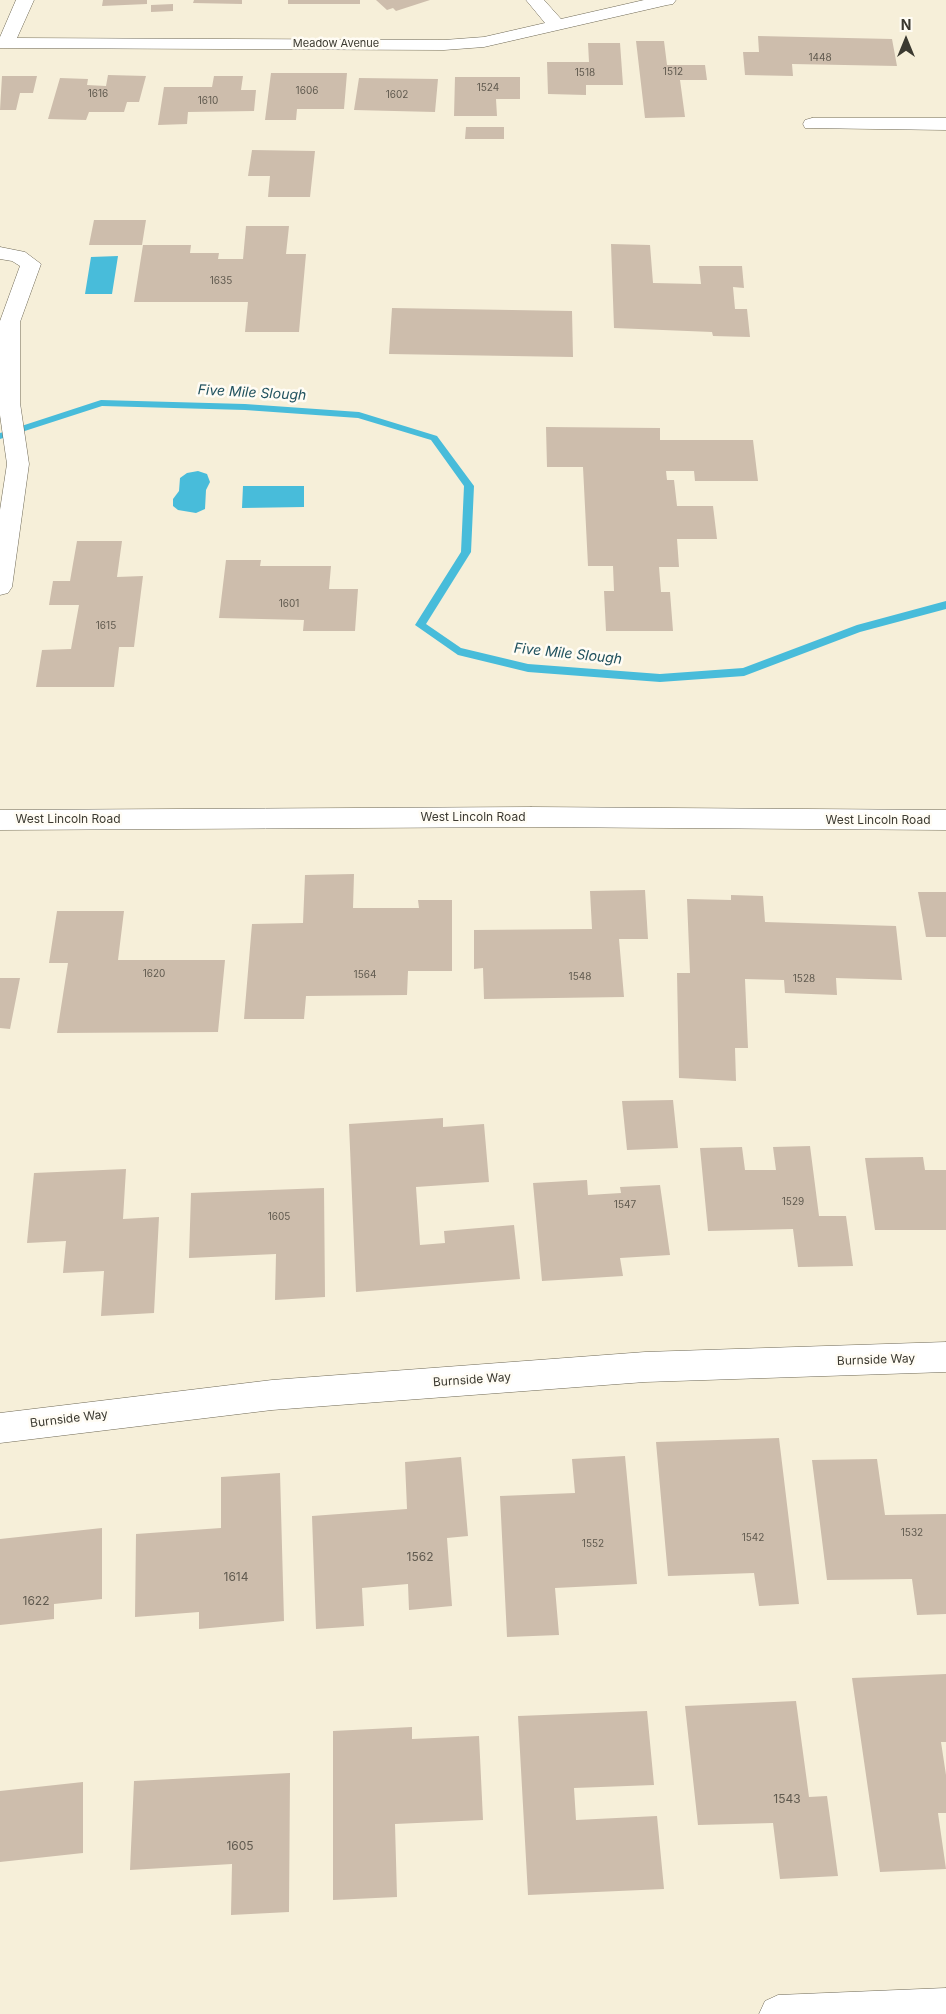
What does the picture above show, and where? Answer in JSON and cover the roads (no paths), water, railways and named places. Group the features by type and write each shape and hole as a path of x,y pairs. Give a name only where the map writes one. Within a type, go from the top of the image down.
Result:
{"street":[{"path":"3,43 25,0"},
{"path":"535,0 557,26"},
{"name":"Meadow Avenue","path":"3,43 444,45 484,42 668,0"},
{"path":"812,124 946,124"},
{"path":"0,253 18,256 31,264 10,322 9,403 18,464 0,587"},
{"name":"West Lincoln Road","path":"0,820 541,817 946,820"},
{"name":"Burnside Way","path":"0,1428 272,1395 626,1368 946,1358"},
{"path":"778,2014 946,2007"}],"water":[{"path":"118,256 112,294 85,294 91,257"},
{"path":"198,471 207,474 210,482 206,490 205,509 196,513 178,510 173,506 173,499 179,491 180,478 187,473"},
{"path":"243,486 304,486 304,507 242,508"}],"waterway":[{"name":"Five Mile Slough","path":"0,436 101,403 245,407 359,415 434,438 469,486 466,552 420,625 458,651 528,668 660,678 744,672 857,629 946,605"}]}
